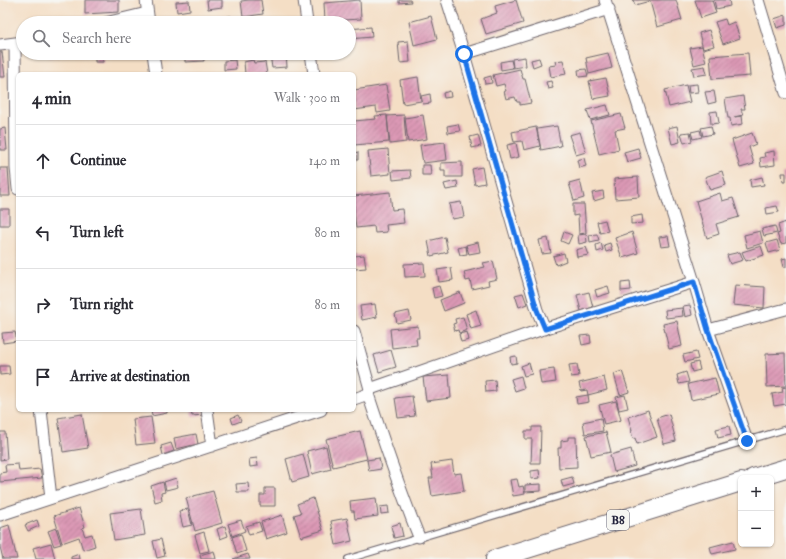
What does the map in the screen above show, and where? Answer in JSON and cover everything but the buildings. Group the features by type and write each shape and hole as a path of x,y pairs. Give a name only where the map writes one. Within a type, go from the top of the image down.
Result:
{"highway":[{"path":"763,475 786,468"},
{"name":"B8","path":"495,559 738,483"}],"street":[{"path":"146,0 148,16"},
{"path":"304,0 306,16"},
{"path":"447,0 464,54 537,310 545,329"},
{"path":"758,0 786,93"},
{"path":"464,54 607,5 708,330 747,441"},
{"path":"0,46 16,43"},
{"path":"18,72 19,60"},
{"path":"154,60 156,72"},
{"path":"313,60 314,72"},
{"path":"356,398 369,392 545,329 694,282"},
{"path":"708,330 786,309"},
{"path":"356,339 382,440 419,537"},
{"path":"41,412 51,498"},
{"path":"206,412 212,446"},
{"path":"0,515 315,412"}],"lane":[{"path":"348,559 786,429"}],"route":[{"path":"464,54 537,310 545,329 694,282 708,330 747,441"}]}
